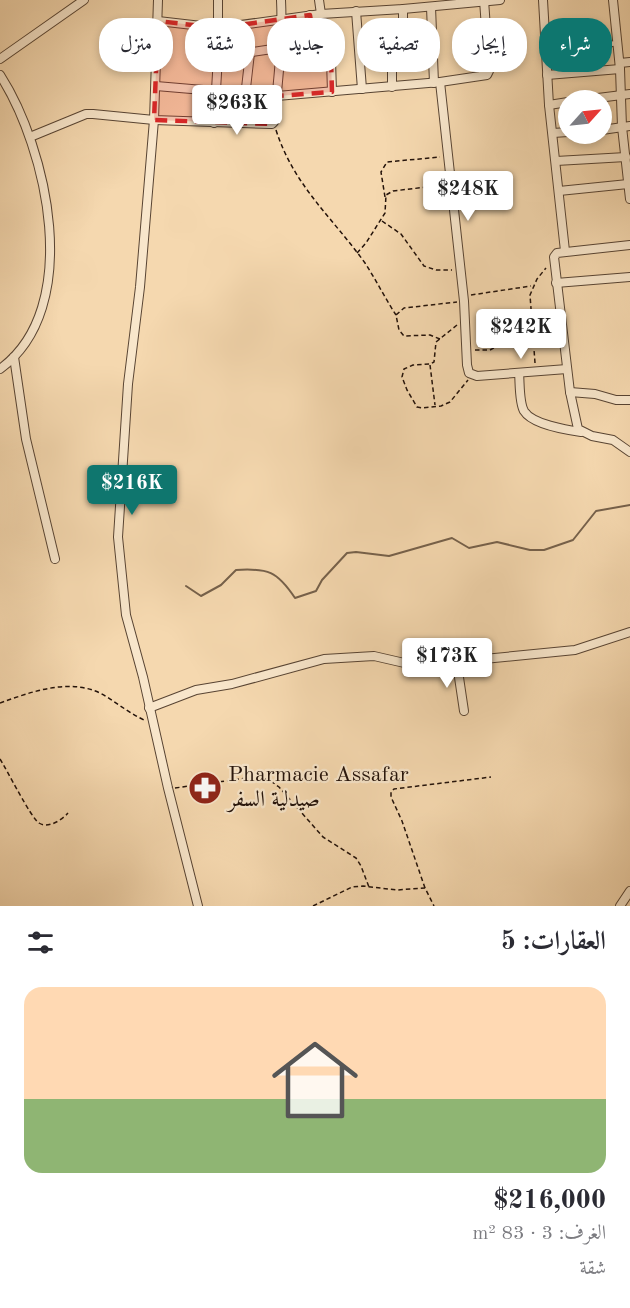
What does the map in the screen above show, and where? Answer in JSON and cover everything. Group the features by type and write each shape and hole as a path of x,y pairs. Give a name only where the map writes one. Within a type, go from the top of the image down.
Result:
{"street":[{"path":"158,0 158,18"},
{"path":"218,0 219,18"},
{"path":"281,0 282,18"},
{"path":"319,0 321,14"},
{"path":"367,10 368,0"},
{"path":"289,18 400,6 431,7 500,0"},
{"path":"543,0 549,105 565,252"},
{"path":"559,191 629,191 625,95 614,0"},
{"path":"0,59 81,1"},
{"path":"277,96 437,83 487,75 489,73 484,1"},
{"path":"431,7 432,18"},
{"path":"356,11 362,89"},
{"path":"547,75 620,66 630,62"},
{"path":"156,72 140,287 128,384 118,537 126,615 198,906"},
{"path":"214,123 217,72"},
{"path":"242,123 248,72"},
{"path":"30,137 86,114 214,123 273,123 278,72"},
{"path":"331,72 332,92"},
{"path":"392,72 392,87"},
{"path":"436,72 448,156 460,269 467,350 466,365 472,375 567,369"},
{"path":"0,75 14,99 30,137 45,192 50,240 47,287 36,323 14,357 0,369"},
{"path":"156,86 215,91"},
{"path":"549,105 558,104"},
{"path":"553,133 558,133"},
{"path":"556,161 627,158"},
{"path":"581,432 576,424 570,392 554,257 555,254 565,252 630,245"},
{"path":"556,283 630,277"},
{"path":"14,357 26,439 56,559"},
{"path":"519,373 523,408 526,413 540,422 613,440 630,452"},
{"path":"570,392 595,394 616,400 630,400"},
{"path":"149,708 196,690 239,683 324,659 367,656 426,666 574,650 630,632"},
{"path":"457,663 464,711"},
{"path":"620,906 630,891"}],"lane":[{"path":"612,44 618,43"}],"path":[{"path":"273,123 291,167 304,188 357,253 396,315 399,330 404,336 430,335 440,339"},
{"path":"357,253 381,220 386,208 381,172 387,162 448,156"},
{"path":"385,198 393,191 451,184"},
{"path":"381,220 397,230 419,260 429,269 460,269"},
{"path":"536,372 530,295 532,286 554,257"},
{"path":"396,315 404,308 532,286"},
{"path":"465,319 435,345 434,362 408,367 404,369 402,377 417,407 436,407 450,402 472,375"},
{"path":"467,350 490,350 515,336 533,333"},
{"path":"430,364 436,407"},
{"path":"0,704 47,689 76,686 100,694 126,712 153,724"},
{"path":"0,759 39,823 50,825 68,813"},
{"path":"168,788 254,777 268,779 323,837 356,858 369,887"},
{"path":"434,906 425,888 391,792 394,789 421,784 491,777"},
{"path":"314,906 352,887 397,890 425,888"}],"highlighted area":[{"path":"310,15 317,59 331,59 332,92 277,96 272,124 154,120 158,21 219,28"}],"waterway":[{"path":"186,586 201,596 221,585 236,570 256,570 271,573 277,577 295,598 316,591 322,580 347,553 389,556 452,538 469,548 497,542 530,550 544,550 573,540 596,511 630,505"}],"place":[{"name":"Pharmacie Assafar صيدلية السفر","path":"205,788"}]}
